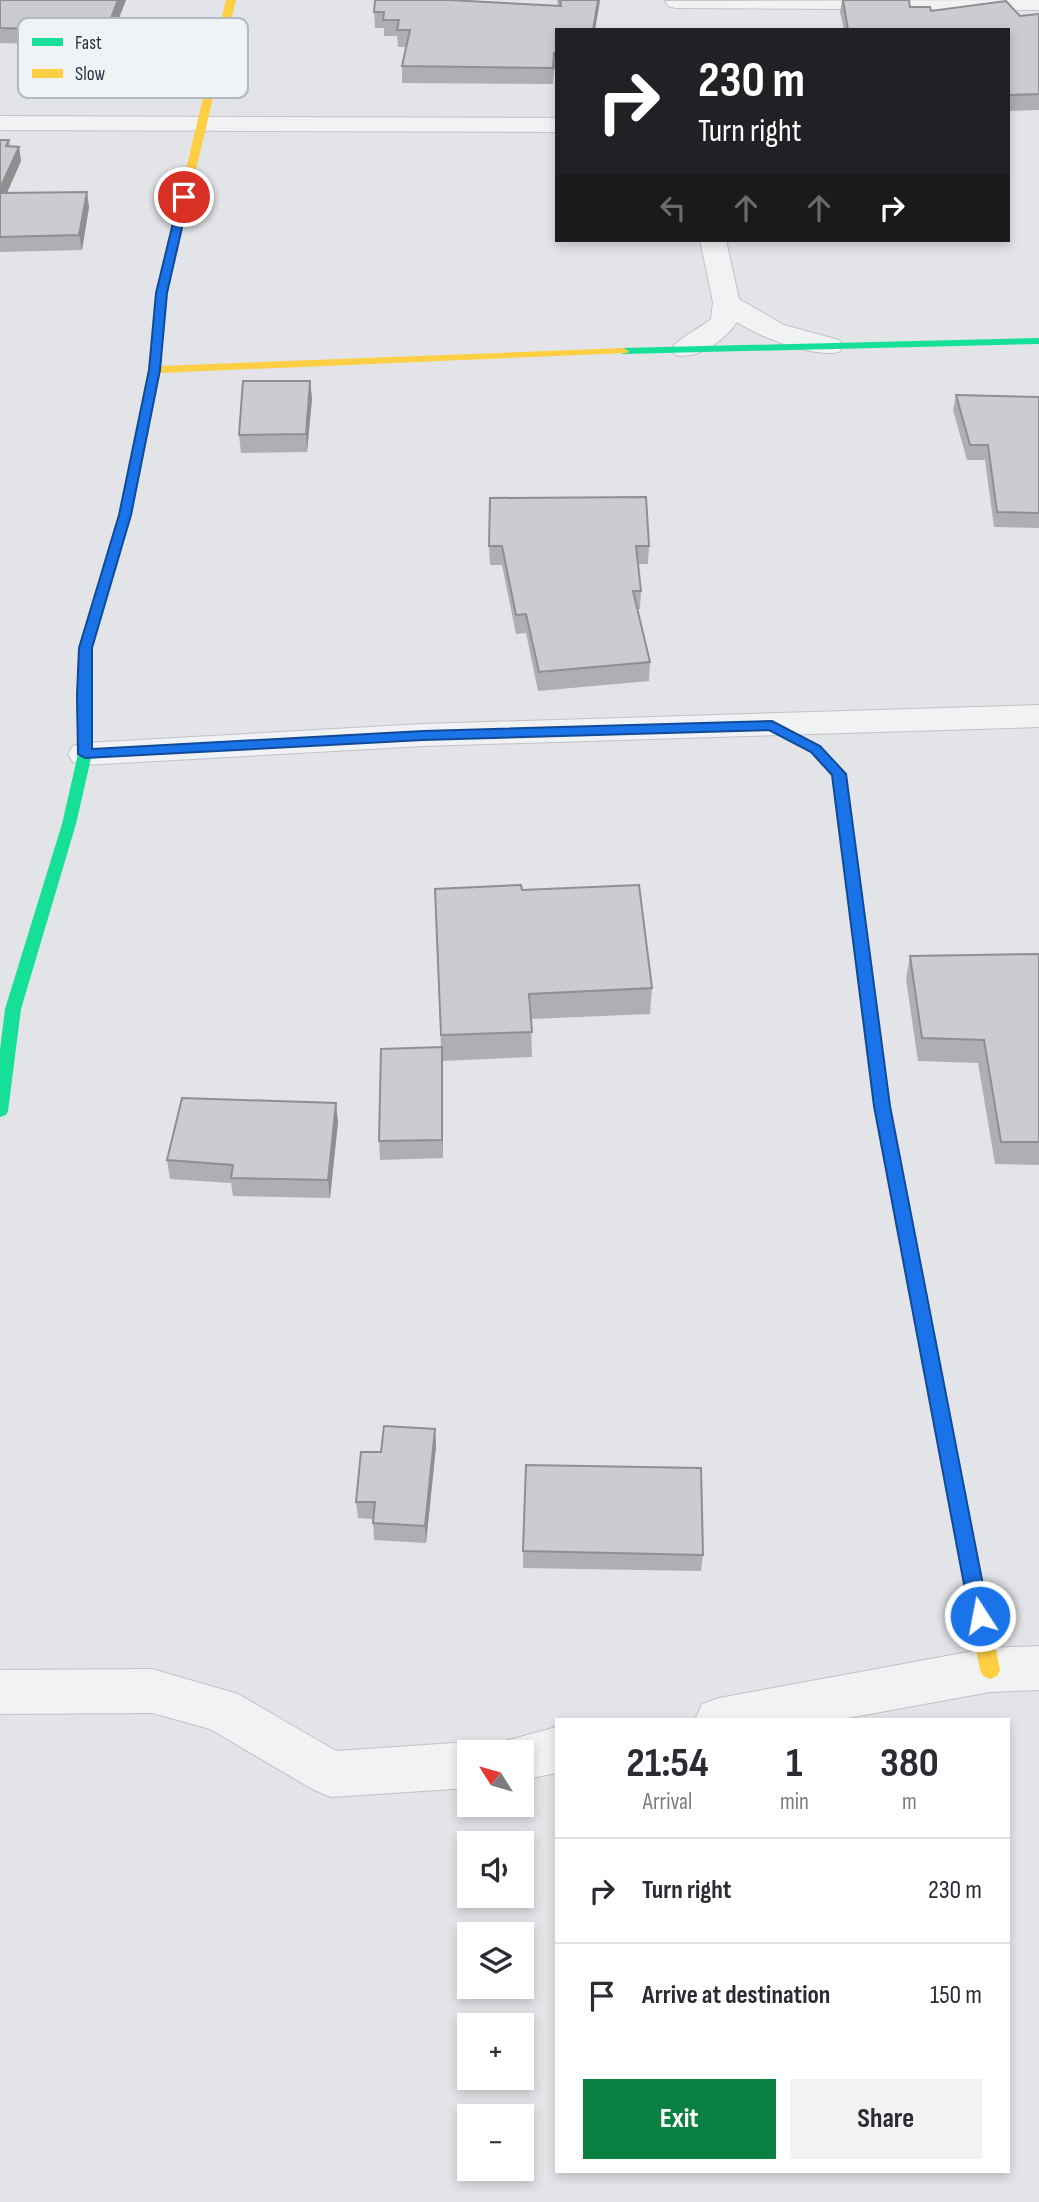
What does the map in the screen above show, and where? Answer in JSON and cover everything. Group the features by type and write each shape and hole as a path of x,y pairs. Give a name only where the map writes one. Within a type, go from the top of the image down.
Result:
{"street":[{"path":"227,18 231,0"},
{"path":"677,7 1039,3"},
{"path":"0,1111 6,1009 69,824 85,754 83,695 86,648 125,515 155,370 162,293 207,98"},
{"path":"0,123 555,125"},
{"path":"685,349 704,339 724,322 726,302 713,242"},
{"path":"726,302 751,323 789,337 828,346"},
{"path":"155,370 685,349 1039,341"},
{"path":"85,754 423,736 1039,716"},
{"path":"772,726 816,749 839,774 882,1106 990,1670"},
{"path":"730,1718 990,1670 1039,1668"},
{"path":"0,1692 152,1691 221,1710 331,1774 457,1766"},
{"path":"534,1755 555,1750"}],"building":[{"path":"0,0 118,0 111,18 18,18 18,29 0,28"},
{"path":"375,0 449,0 561,6 560,0 598,0 593,28 555,28 553,68 402,66 410,30 397,30 399,20 383,20 384,12 374,12"},
{"path":"843,0 909,0 910,7 930,7 931,11 1006,1 1020,16 1039,14 1039,94 1010,95 1010,28 848,28"},
{"path":"0,140 9,140 6,146 19,147 0,188"},
{"path":"87,192 79,235 0,237 0,193"},
{"path":"243,381 310,381 306,434 239,435"},
{"path":"956,395 1039,397 1039,513 997,512 988,445 970,445"},
{"path":"646,497 649,546 636,546 641,591 633,591 650,662 539,672 526,614 516,615 502,546 489,546 490,498"},
{"path":"521,885 522,890 639,885 652,988 529,994 532,1032 441,1035 435,889"},
{"path":"1039,954 1039,1142 1001,1142 984,1040 922,1038 910,956"},
{"path":"442,1047 442,1140 379,1141 381,1049"},
{"path":"182,1098 336,1103 328,1180 231,1178 233,1165 167,1160"},
{"path":"384,1426 435,1429 425,1526 373,1523 375,1502 356,1502 361,1452 381,1452"},
{"path":"526,1465 701,1468 703,1555 523,1551"}],"traffic: fast":[{"path":"623,351 1039,341"},
{"path":"0,1111 13,1009 69,824 85,754 83,695 86,648 125,515 139,445"},
{"path":"772,725 816,749 839,774 884,1118"}],"traffic: slow":[{"path":"227,18 231,0"},
{"path":"139,445 154,370 162,293 208,98"},
{"path":"154,370 623,351"},
{"path":"884,1118 990,1670"}],"route":[{"path":"184,197 162,293 155,370 125,515 86,648 83,695 85,754 423,736 772,726 816,749 839,774 882,1106 980,1616"}]}
